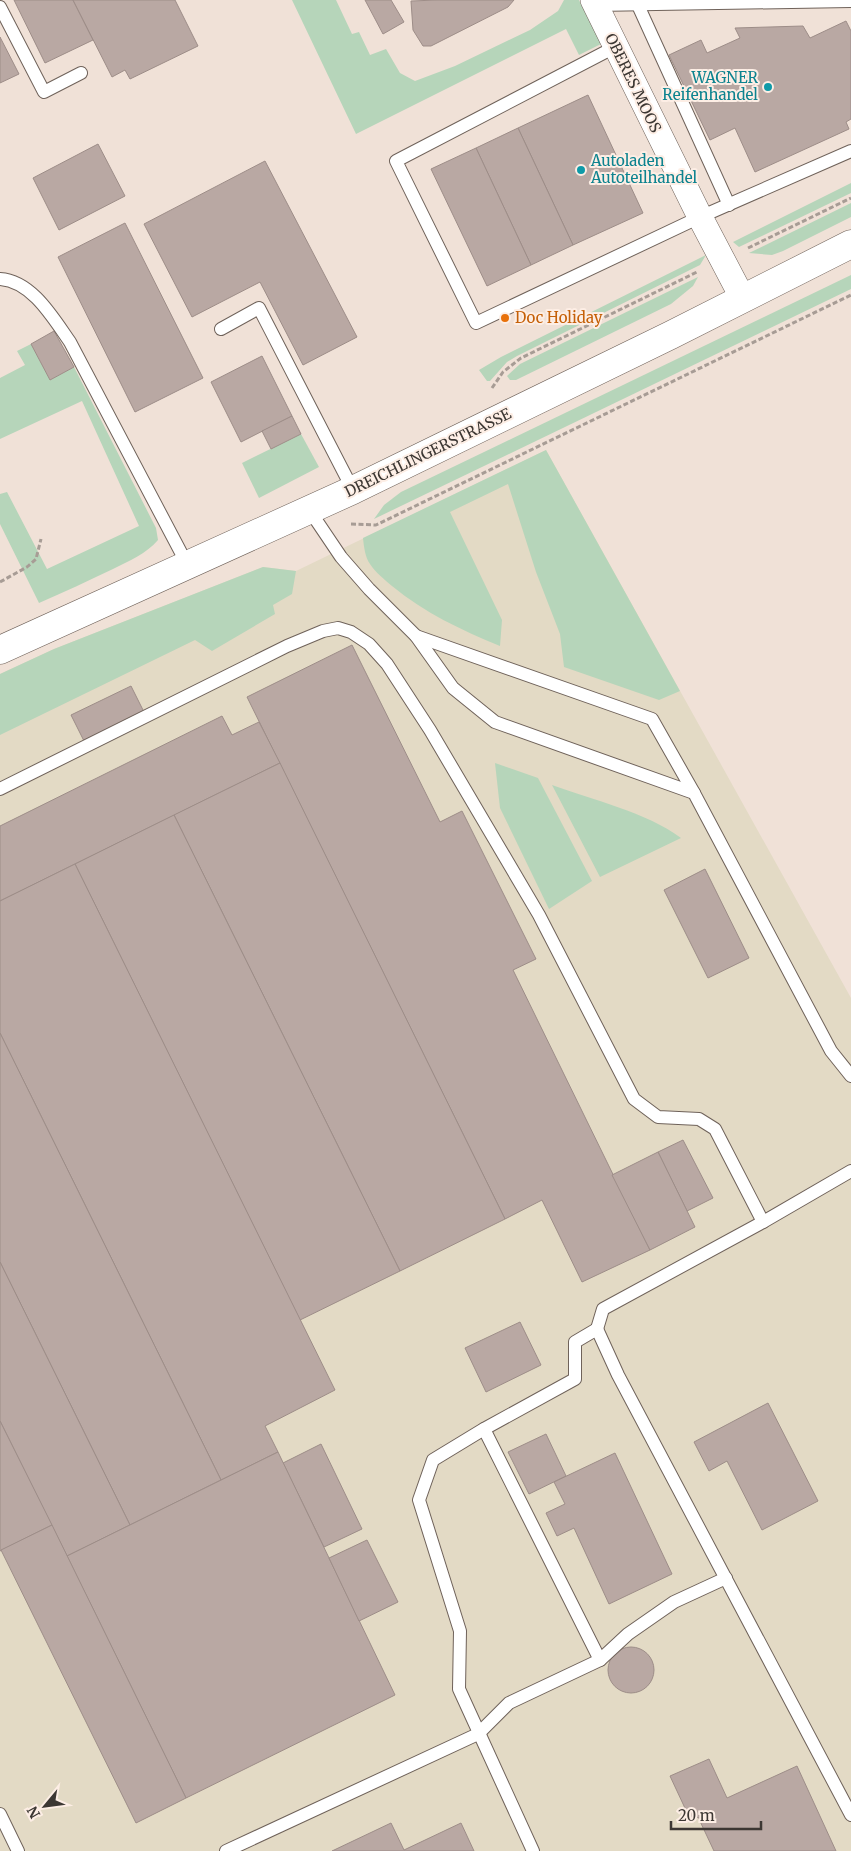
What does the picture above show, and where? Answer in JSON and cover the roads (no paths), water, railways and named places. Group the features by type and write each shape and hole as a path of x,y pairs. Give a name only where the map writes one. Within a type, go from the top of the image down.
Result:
{"street":[{"name":"OBERES MOOS","path":"594,2 700,217 743,299"},
{"name":"DREICHLINGERSTRASSE","path":"0,650 187,564 310,511 743,299 851,244"}],"lane":[{"path":"594,2 637,4 851,1"},
{"path":"637,4 730,205"},
{"path":"0,7 44,92 81,73"},
{"path":"615,47 396,161 476,323 700,217 851,151"},
{"path":"0,279 25,287 49,312 70,342 187,564"},
{"path":"220,329 258,308 353,490"},
{"path":"310,511 341,557 416,636 453,688 495,722 694,793"},
{"path":"0,789 287,646 323,631 338,628 351,632 369,644 387,664 430,730 539,915 634,1099 658,1117 699,1119 715,1129 763,1222"},
{"path":"416,636 652,719 694,793 831,1051 851,1076"},
{"path":"533,1851 459,1689 460,1631 418,1500 433,1460 574,1379 575,1342 597,1329 604,1309 763,1222 851,1171"},
{"path":"597,1329 618,1375 851,1815"},
{"path":"484,1429 600,1660"},
{"path":"226,1851 478,1734 509,1703 600,1660 628,1634 674,1602 726,1578"},
{"path":"0,1814 18,1851"}],"place":[{"name":"WAGNER Reifenhandel","path":"768,87"},
{"name":"Autoladen Autoteilhandel","path":"581,170"},
{"name":"Doc Holiday","path":"505,318"}]}
